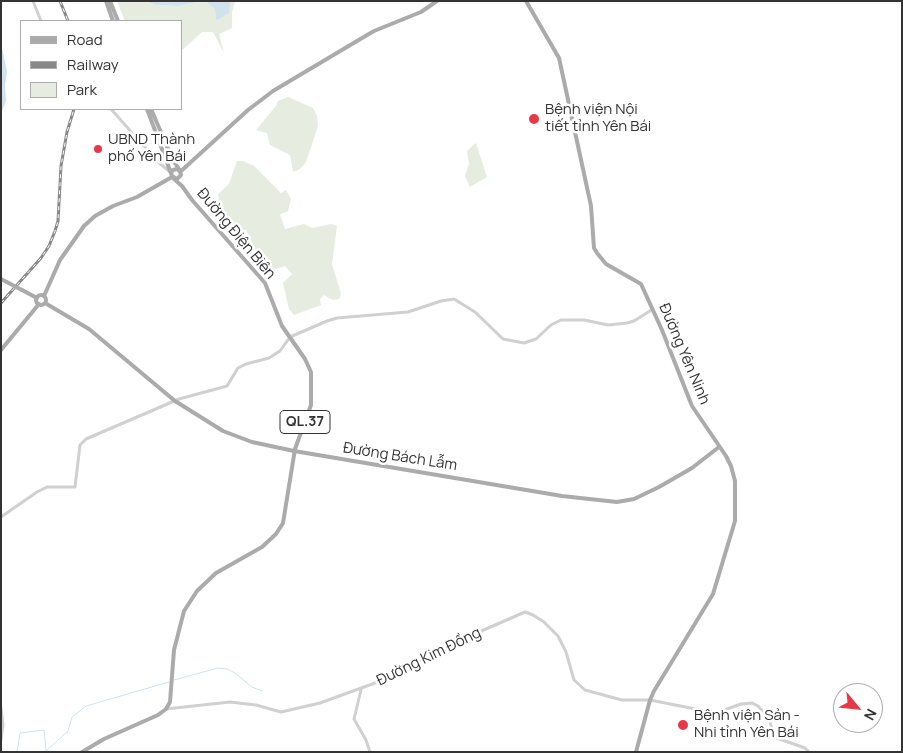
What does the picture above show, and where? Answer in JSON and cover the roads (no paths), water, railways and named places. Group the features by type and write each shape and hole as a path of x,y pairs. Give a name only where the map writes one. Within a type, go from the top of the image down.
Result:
{"main road":[{"path":"106,1 114,20"},
{"path":"110,1 118,20"},
{"path":"172,176 178,178 180,172 248,110 273,91 374,31 421,12 437,1"},
{"name":"Đường Yên Ninh","path":"526,1 559,58 591,206 594,248 606,264 641,284 692,406 726,456 734,474 736,490 735,521 712,597 661,678 650,700 636,752"},
{"name":"QL.37","path":"146,110 172,176"},
{"path":"151,110 180,172"},
{"path":"1,350 39,304 46,303 44,296 60,260 84,226 95,216 113,206 137,197 172,176 174,169 180,172"},
{"name":"Đường Điện Biên","path":"180,172 182,186"},
{"name":"Đường Điện Biên","path":"166,709 170,702 174,650 184,612 197,591 216,573 262,547 276,534 283,524 294,451 311,405 312,386 311,372 308,365 282,326 262,278 172,176"},
{"path":"1,279 37,298 39,304"},
{"path":"37,298 40,295 44,296"},
{"name":"Đường Bách Lẫm","path":"46,303 88,329 174,401 223,431 252,442 294,451 562,496 617,502 634,499 659,487 692,468 719,447"},
{"path":"82,752 104,739 158,715 166,709"}],"street":[{"path":"33,1 40,20"},
{"path":"112,110 172,176"},
{"path":"1,517 36,492 47,488 75,488 80,446 86,438 174,401 227,386 238,368 269,358 280,351 290,337 337,318 408,312 454,298 470,308 503,339 524,343 536,339 551,325 561,320 584,320 608,325 627,323 634,321 653,309"},
{"name":"Đường Kim Đồng","path":"166,709 230,702 256,705 281,712 320,702 361,689 525,612 534,615 544,622 558,636 566,652 574,680 582,688 622,700 650,700"},
{"path":"361,689 354,719 366,740 370,752"},
{"path":"650,700 716,713 741,704 752,703 764,711 769,718 774,737 804,748 809,752"},
{"path":"1,708 3,725 1,740"}],"water":[{"path":"146,1 230,1 229,13 217,20 215,9 207,2 179,6 155,5"},
{"path":"1,43 7,72 5,85 6,101 1,113"}],"waterway":[{"path":"174,680 218,668 227,669 252,687 262,691"},
{"path":"17,752 20,733 44,730 46,751 68,731 72,717 86,706 169,682"}],"railway":[{"path":"60,1 68,20"},
{"path":"1,303 41,258 49,246 55,231 58,221 61,166 67,132 74,110"}],"place":[{"name":"Bệnh viện Nội tiết tỉnh Yên Bái","path":"534,119"},
{"name":"UBND Thành phố Yên Bái","path":"98,149"},
{"name":"Bệnh viện Sản - Nhi tỉnh Yên Bái","path":"683,725"}]}
